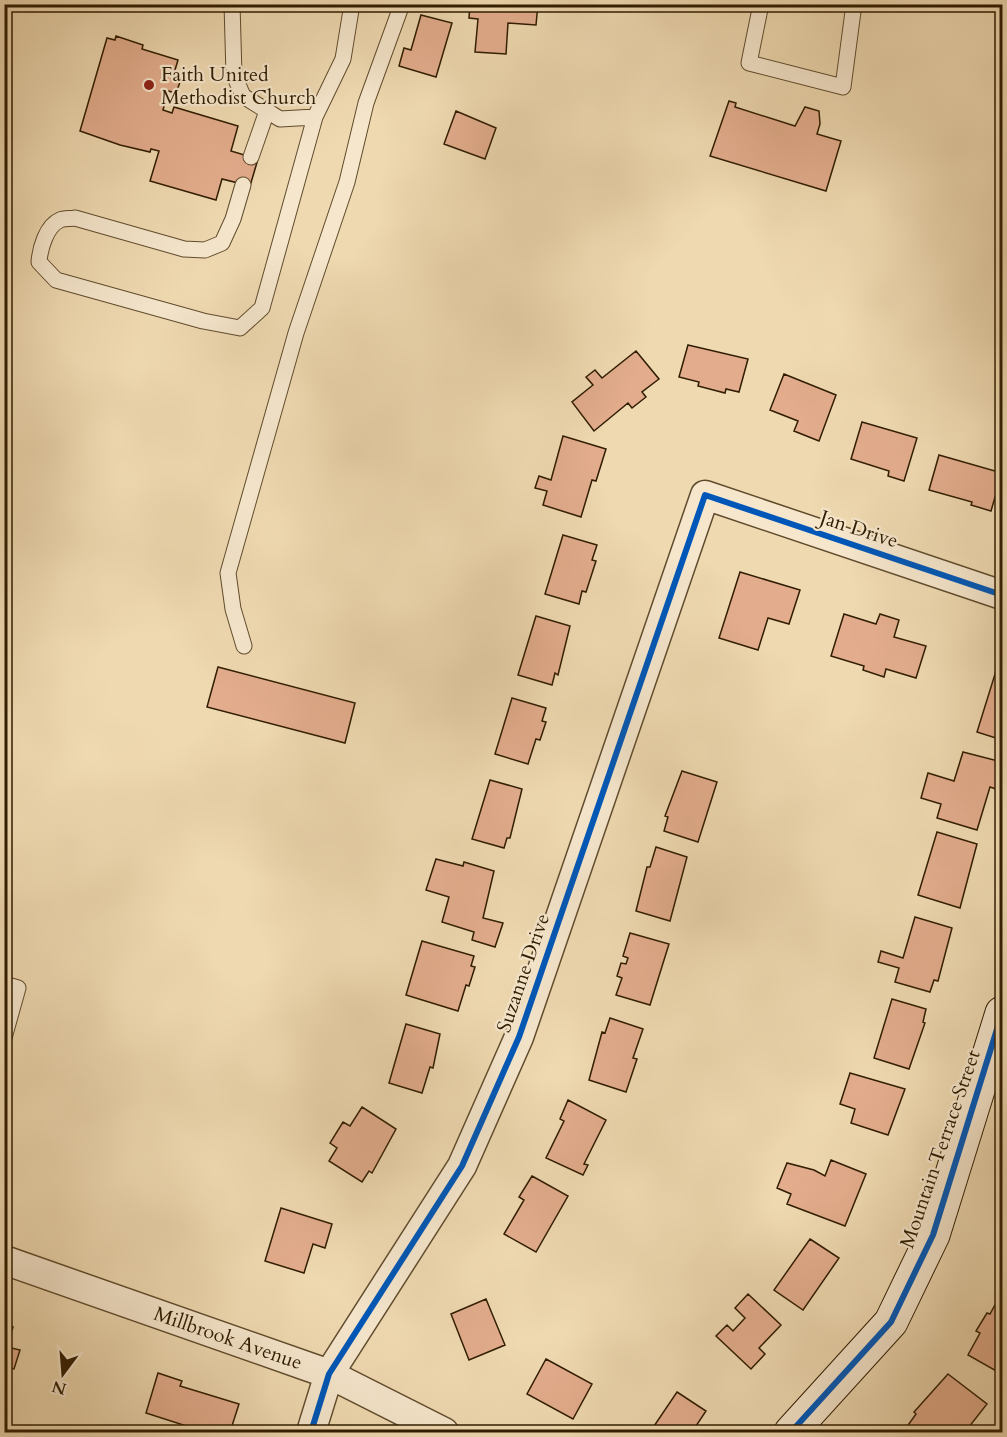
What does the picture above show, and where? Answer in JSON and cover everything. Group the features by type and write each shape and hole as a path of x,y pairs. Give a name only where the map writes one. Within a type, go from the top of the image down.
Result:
{"street":[{"name":"Jan Drive","path":"705,495 1002,595"},
{"name":"Suzanne Drive","path":"311,1432 329,1374 462,1166 519,1037 705,495"},
{"name":"Mountain Terrace Street","path":"791,1432 891,1322 933,1235 1002,1013"},
{"name":"Millbrook Avenue","path":"4,1260 329,1374 444,1432"}],"lane":[{"path":"232,4 234,75 243,96 280,119 315,117"},
{"path":"243,185 233,219 222,243 205,250 184,249 75,218 60,220 50,229 40,250 39,262 57,280 203,321 240,328 262,309 315,117 343,59 352,4"},
{"path":"244,646 233,609 228,573 296,333 347,182 366,103 402,4"},
{"path":"761,4 749,63 843,87 854,4"},
{"path":"251,157 267,111"},
{"path":"4,984 18,988 4,1038"}],"building":[{"path":"470,4 538,4 536,25 508,23 506,54 475,52 478,19 469,18"},
{"path":"421,15 452,23 436,77 399,66 404,48 411,50"},
{"path":"116,36 143,45 142,49 178,60 172,80 180,82 176,93 168,91 163,110 172,113 174,107 238,126 231,151 258,159 250,186 222,179 216,200 150,181 159,151 151,149 150,152 120,145 80,131 107,38 115,40"},
{"path":"729,101 736,103 735,107 795,126 805,107 819,111 820,124 817,134 841,141 826,191 710,156"},
{"path":"456,111 496,128 485,159 444,144"},
{"path":"688,345 748,359 739,392 726,389 725,393 698,386 699,382 679,377"},
{"path":"636,351 659,379 642,392 646,397 632,408 628,403 594,431 572,402 593,385 586,377 595,370 602,378"},
{"path":"784,374 836,395 819,441 794,431 798,421 770,410"},
{"path":"862,422 917,438 904,481 888,476 889,471 851,459"},
{"path":"563,436 606,449 596,481 592,480 581,517 543,505 547,491 535,488 539,476 551,480"},
{"path":"939,455 1002,473 991,511 971,505 972,502 929,490"},
{"path":"563,535 597,545 592,560 596,561 586,592 582,591 579,604 545,594"},
{"path":"740,572 800,590 789,624 768,618 758,650 719,638"},
{"path":"844,614 876,624 880,614 899,620 894,637 926,646 916,678 886,669 884,677 863,670 864,666 831,656"},
{"path":"536,616 570,626 558,675 555,673 552,685 518,675"},
{"path":"1000,658 1002,659 1002,740 977,732"},
{"path":"218,667 355,703 345,743 207,707"},
{"path":"512,698 546,708 542,721 546,722 540,740 536,739 528,764 495,754"},
{"path":"963,752 1002,762 996,789 990,787 977,830 937,818 941,804 921,798 928,773 954,781"},
{"path":"682,771 717,782 698,842 664,831 668,817 665,816"},
{"path":"490,780 522,789 510,838 507,838 504,848 472,839"},
{"path":"937,832 977,844 960,908 918,895"},
{"path":"656,847 687,857 670,921 636,911 647,867 650,867"},
{"path":"436,859 463,866 464,862 494,871 483,918 503,923 495,947 472,940 474,932 442,922 449,897 426,890"},
{"path":"915,917 952,928 938,981 934,980 930,992 895,982 899,968 878,962 881,951 903,958"},
{"path":"630,933 669,944 650,1005 616,995 622,978 617,976 621,963 626,964 628,958 623,956"},
{"path":"422,941 474,956 471,966 475,967 469,986 466,985 458,1011 406,995"},
{"path":"892,999 926,1009 923,1022 925,1023 909,1069 874,1058"},
{"path":"610,1018 643,1029 633,1058 637,1059 626,1092 589,1080 602,1032 605,1033"},
{"path":"406,1024 440,1034 433,1068 430,1067 422,1093 389,1083"},
{"path":"850,1073 905,1089 888,1135 851,1123 855,1109 840,1104"},
{"path":"568,1100 606,1120 584,1164 588,1165 583,1175 546,1158 564,1121 560,1119"},
{"path":"362,1107 396,1129 372,1173 369,1171 362,1182 329,1161 337,1148 330,1143 343,1122 350,1126"},
{"path":"831,1160 866,1174 845,1226 787,1204 791,1194 777,1188 787,1163 814,1170 825,1176"},
{"path":"532,1176 568,1196 536,1252 504,1234 524,1200 519,1197"},
{"path":"281,1208 332,1224 325,1248 313,1244 304,1273 265,1261"},
{"path":"810,1239 839,1258 803,1310 774,1290"},
{"path":"748,1294 781,1325 759,1348 765,1354 751,1369 716,1336 727,1325 733,1331 745,1318 735,1308"},
{"path":"486,1299 505,1345 469,1360 451,1314"},
{"path":"996,1303 1002,1306 1002,1365 998,1372 968,1355 980,1333 976,1331"},
{"path":"4,1324 13,1327 7,1347 20,1350 14,1369 4,1367"},
{"path":"546,1359 592,1384 573,1419 527,1394"},
{"path":"158,1373 182,1381 180,1386 239,1404 230,1432 205,1432 146,1413"},
{"path":"948,1374 987,1404 965,1432 912,1432 906,1428 916,1414 914,1412"},
{"path":"677,1392 706,1411 692,1432 650,1432"}],"cycle path":[{"path":"311,1432 329,1374 462,1166 519,1037 705,495 1002,595"},
{"path":"791,1432 891,1322 933,1235 1002,1013"}],"place":[{"name":"Faith United Methodist Church","path":"149,85"}]}
